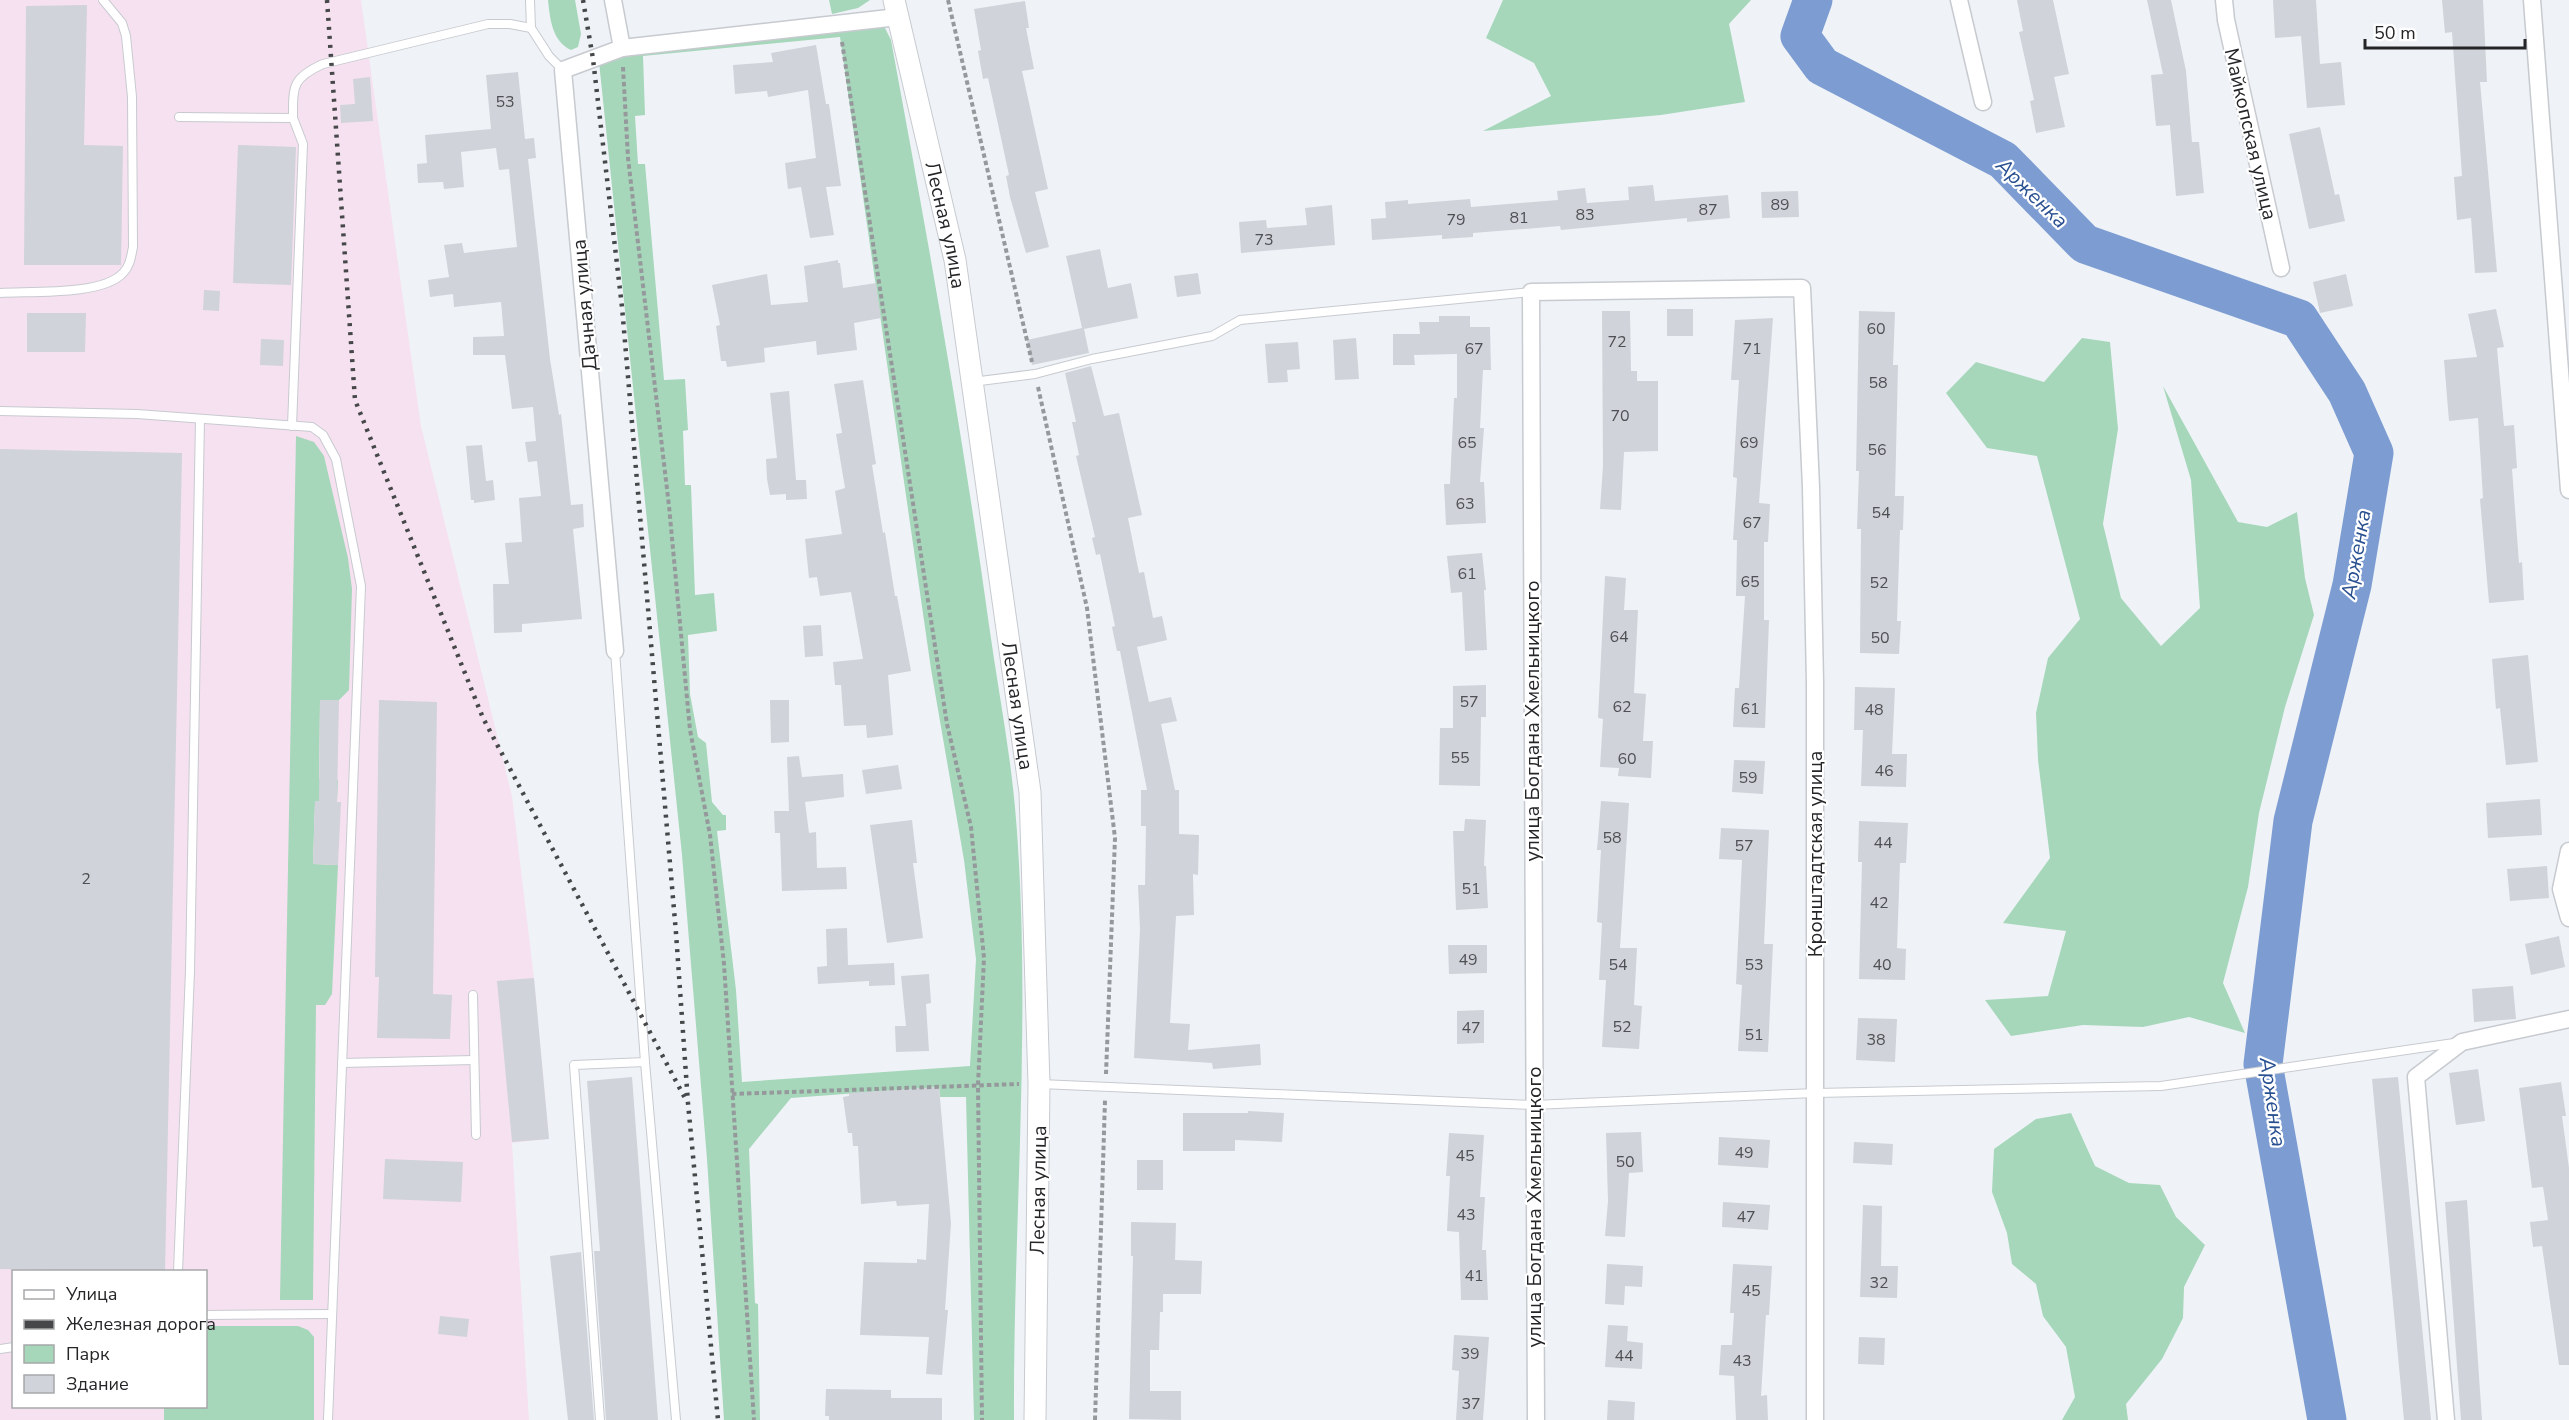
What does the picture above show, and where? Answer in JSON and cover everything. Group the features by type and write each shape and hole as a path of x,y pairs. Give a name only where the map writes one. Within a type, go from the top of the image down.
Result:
{"street":[{"path":"613,0 622,48"},
{"path":"1959,0 1983,102"},
{"name":"Майкопская улица","path":"2224,0 2226,20 2281,268"},
{"path":"2532,0 2569,490"},
{"path":"563,70 622,48 840,24 896,8"},
{"name":"Лесная улица","path":"896,8 955,260 1030,792 1039,1084 1035,1420"},
{"name":"Дачная улица","path":"563,70 615,651"},
{"name":"Кронштадтская улица","path":"1531,292 1802,288 1812,510 1816,1093 1815,1420"},
{"name":"улица Богдана Хмельницкого","path":"1531,292 1536,1420"},
{"path":"2569,851 2561,889 2569,918"},
{"path":"2446,1420 2416,1077 2462,1042 2569,1019"}],"lane":[{"path":"0,293 71,290 108,284 122,275 129,266 133,247 132,108 127,46 122,22 103,0"},
{"path":"531,0 531,28 549,56 563,70"},
{"path":"292,426 303,144 293,118 293,89 298,80 308,71 323,64 488,24 510,24 531,28"},
{"path":"179,117 293,118"},
{"path":"972,382 1035,374 1092,359 1212,336 1240,320 1531,292"},
{"path":"0,411 137,414 312,427 323,435 331,446 343,486 361,586 328,1420"},
{"path":"178,1270 190,971 200,419"},
{"path":"615,651 645,1062 676,1420"},
{"path":"473,995 476,1135"},
{"path":"1039,1084 1533,1106 1816,1093 2161,1086 2462,1042"},
{"path":"342,1062 474,1060"},
{"path":"600,1420 574,1065 645,1062"},
{"path":"207,1315 332,1314"}],"path":[{"path":"948,0 1087,608 1115,838 1095,1420"},
{"path":"840,24 947,724 971,827 984,958 978,1085 982,1420"},
{"path":"622,48 628,158 669,506 690,730 711,847 724,964 754,1420"},
{"path":"732,1094 1039,1084"}],"shaded area":[{"path":"0,0 361,0 421,426 512,796 534,978 549,1139 512,1143 529,1420 0,1420"}],"green space":[{"path":"548,0 575,0 581,34 578,47 571,50 556,35 551,22"},
{"path":"829,0 870,0 858,8 832,14"},
{"path":"1503,0 1751,0 1729,24 1745,102 1661,115 1483,131 1551,96 1534,63 1486,38"},
{"path":"880,25 885,28 891,40 956,405 1014,795 1020,894 1022,1044 1014,1420 974,1420 966,1097 940,1097 939,1087 791,1098 749,1149 755,1303 758,1304 760,1420 724,1420 707,1159 682,855 599,62 628,54","holes":["840,37 931,669 964,860 976,959 970,1066 742,1082 736,990 717,831 726,830 726,815 723,815 712,802 706,743 698,737 690,694 688,635 717,631 714,593 695,595 691,485 685,485 683,431 688,430 685,379 664,380 645,164 638,164 635,116 645,115 643,56"]},
{"path":"2082,338 2110,342 2118,429 2103,524 2121,598 2161,646 2200,608 2191,480 2163,386 2238,522 2267,527 2297,512 2305,578 2314,615 2285,707 2259,813 2248,887 2223,983 2245,1033 2189,1017 2143,1027 2083,1025 2011,1036 1985,1000 2048,996 2066,931 2003,923 2050,858 2038,760 2036,713 2048,658 2080,619 2037,456 1987,448 1946,393 1976,362 2044,382"},
{"path":"296,436 314,442 324,456 348,558 352,589 349,690 339,700 320,701 319,779 338,780 337,802 315,802 313,864 338,865 332,994 325,1005 316,1005 313,1300 280,1300"},
{"path":"2071,1113 2095,1166 2129,1183 2160,1185 2176,1217 2205,1245 2184,1287 2183,1318 2162,1359 2126,1404 2128,1420 2062,1420 2075,1397 2066,1347 2043,1316 2036,1284 2012,1264 2007,1233 1992,1192 1994,1149 2036,1119"},
{"path":"207,1326 298,1326 308,1330 314,1337 314,1420 164,1420 164,1408 207,1408"}],"building":[{"path":"2017,0 2053,0 2069,74 2054,77 2065,127 2036,133 2030,101 2034,100 2019,32 2023,31"},
{"path":"2147,0 2171,0 2186,71 2192,142 2199,142 2204,193 2176,196 2170,125 2156,126 2151,75 2163,74"},
{"path":"2273,0 2316,0 2320,64 2341,62 2345,105 2307,108 2301,36 2275,38"},
{"path":"2442,0 2483,0 2487,82 2480,82 2497,272 2475,273 2471,218 2457,220 2454,177 2462,176 2452,32 2445,33"},
{"path":"1025,1 1029,28 1026,28 1034,69 1022,71 1048,189 1035,192 1049,247 1026,253 1010,197 1006,176 1009,175 988,78 983,79 974,9"},
{"path":"87,5 84,145 123,146 121,265 24,265 26,6"},
{"path":"816,45 826,104 829,104 841,186 826,187 834,235 810,238 801,187 788,189 785,163 816,158 808,90 768,97 767,91 735,94 733,65 773,62 771,53"},
{"path":"518,72 525,139 534,138 536,158 528,159 550,359 559,415 561,414 571,505 583,504 584,527 573,529 582,619 522,624 522,632 494,633 493,584 509,584 505,543 522,542 519,498 541,496 537,461 528,462 525,442 536,441 533,407 512,409 505,355 473,355 473,337 504,336 501,302 454,307 453,294 430,297 428,280 449,277 444,245 462,243 464,253 517,247 509,169 499,170 496,148 461,152 464,187 444,189 443,182 418,183 417,164 427,163 425,135 491,129 486,75"},
{"path":"370,77 373,121 341,123 340,105 355,104 353,79"},
{"path":"2320,127 2335,195 2339,194 2345,221 2309,229 2289,134"},
{"path":"238,145 296,147 291,285 233,283"},
{"path":"1653,185 1655,201 1728,195 1730,218 1687,222 1687,218 1561,230 1560,226 1473,233 1473,237 1442,239 1442,235 1372,240 1371,219 1386,218 1385,202 1408,200 1408,204 1470,199 1471,207 1558,200 1557,191 1585,188 1587,203 1629,200 1628,187"},
{"path":"1798,191 1799,217 1762,218 1761,192"},
{"path":"1332,205 1335,245 1241,253 1239,222 1266,220 1267,228 1307,225 1305,208"},
{"path":"1100,249 1108,288 1131,283 1138,318 1084,329 1089,353 1032,365 1027,340 1082,328 1066,256"},
{"path":"838,260 843,288 876,283 881,318 854,323 857,350 817,355 816,341 764,348 765,362 727,367 726,361 721,361 716,326 720,325 712,285 767,274 771,305 808,302 804,266"},
{"path":"1198,273 1201,294 1177,297 1174,276"},
{"path":"2346,274 2353,306 2320,313 2313,282"},
{"path":"204,290 220,291 219,311 203,310"},
{"path":"1667,309 1693,309 1693,336 1667,336"},
{"path":"2496,309 2504,347 2497,348 2504,426 2514,425 2517,468 2512,469 2524,600 2489,603 2480,499 2483,498 2478,418 2449,421 2444,360 2477,357 2468,314"},
{"path":"1602,311 1630,311 1631,371 1637,371 1637,381 1658,381 1658,451 1624,452 1621,510 1600,509 1603,466"},
{"path":"1859,311 1895,312 1893,365 1898,365 1895,496 1904,496 1903,530 1900,530 1897,621 1901,621 1899,654 1860,653 1861,529 1857,529 1859,471 1856,471"},
{"path":"27,313 86,313 85,352 27,352"},
{"path":"1439,316 1470,316 1470,327 1490,327 1491,370 1483,370 1480,428 1484,428 1480,482 1484,482 1486,523 1446,525 1444,484 1450,484 1454,398 1457,398 1457,354 1414,355 1415,365 1393,365 1393,334 1420,334 1419,322 1439,322"},
{"path":"1773,318 1759,503 1770,504 1768,542 1764,542 1764,620 1769,620 1765,728 1733,727 1735,688 1739,688 1745,596 1736,596 1737,540 1733,540 1737,478 1733,477 1739,380 1731,380 1735,320"},
{"path":"1356,338 1359,379 1335,380 1333,340"},
{"path":"261,339 284,340 283,366 260,365"},
{"path":"1298,342 1300,369 1287,370 1288,382 1268,383 1265,344"},
{"path":"1091,366 1104,416 1119,413 1142,515 1128,518 1139,573 1144,572 1153,618 1162,616 1167,640 1137,647 1149,702 1171,697 1177,721 1161,724 1175,790 1179,790 1179,834 1199,835 1198,875 1193,874 1194,915 1176,916 1170,1023 1190,1024 1188,1050 1260,1044 1261,1065 1213,1069 1212,1063 1134,1058 1140,929 1138,885 1145,885 1146,826 1141,826 1141,790 1147,790 1120,651 1117,651 1112,627 1115,626 1100,554 1096,555 1092,538 1095,537 1076,456 1079,455 1072,422 1076,422 1065,373"},
{"path":"863,380 876,464 872,465 883,533 885,532 895,596 897,596 911,671 888,675 893,735 867,738 866,725 844,726 841,685 835,685 833,662 863,659 851,592 820,596 817,577 809,578 805,539 842,534 835,491 845,488 836,434 842,433 834,384"},
{"path":"789,391 796,480 806,480 807,499 786,500 786,494 770,495 767,479 766,459 777,458 770,393"},
{"path":"482,445 486,481 493,480 495,500 474,503 474,500 471,500 466,446"},
{"path":"0,449 182,453 165,1270 0,1269"},
{"path":"1482,553 1486,590 1484,590 1487,650 1465,651 1462,592 1451,593 1447,556"},
{"path":"1605,576 1626,578 1624,610 1638,610 1634,693 1646,694 1643,741 1653,741 1651,778 1618,776 1619,768 1600,767 1603,719 1598,718"},
{"path":"821,625 823,656 805,657 803,626"},
{"path":"2528,655 2538,762 2506,765 2500,708 2496,709 2492,659"},
{"path":"1486,685 1486,717 1481,717 1480,786 1439,785 1440,728 1453,728 1453,686"},
{"path":"1855,687 1895,688 1892,754 1907,754 1906,787 1861,786 1863,730 1854,730"},
{"path":"320,700 339,700 337,802 341,802 338,865 313,864 315,801 319,801"},
{"path":"379,700 437,702 433,994 452,995 450,1039 377,1038 379,977 375,977"},
{"path":"770,700 789,700 789,742 771,743"},
{"path":"799,756 802,777 843,774 844,797 805,802 809,833 816,832 817,868 846,867 847,889 782,891 780,833 775,833 774,811 789,811 787,757"},
{"path":"1734,760 1765,761 1763,794 1732,792"},
{"path":"898,765 902,789 866,794 862,770"},
{"path":"2540,799 2542,835 2488,838 2486,803"},
{"path":"1601,801 1629,803 1620,948 1637,948 1634,1005 1642,1006 1639,1049 1602,1047 1606,980 1599,980 1602,923 1597,922 1601,850 1597,850"},
{"path":"1465,819 1486,820 1484,866 1486,866 1488,908 1456,910 1453,831 1464,831"},
{"path":"912,820 917,863 913,863 923,938 887,943 870,825"},
{"path":"1859,821 1908,823 1906,863 1900,863 1897,948 1906,949 1905,980 1859,979 1862,862 1858,862"},
{"path":"1721,828 1769,830 1764,944 1773,944 1768,1052 1738,1051 1742,985 1736,984 1742,860 1719,859"},
{"path":"2547,866 2549,898 2510,901 2507,869"},
{"path":"847,928 848,965 894,963 895,985 869,986 869,981 818,984 817,967 827,966 826,929"},
{"path":"2559,936 2565,967 2531,975 2525,944"},
{"path":"1448,945 1487,945 1487,973 1449,974"},
{"path":"929,974 931,1003 926,1004 929,1051 896,1052 895,1026 906,1026 901,976"},
{"path":"534,978 549,1139 512,1142 497,981"},
{"path":"2513,986 2516,1019 2474,1022 2472,989"},
{"path":"1484,1010 1484,1043 1457,1044 1457,1011"},
{"path":"1858,1018 1897,1019 1895,1062 1856,1060"},
{"path":"2478,1069 2485,1121 2456,1125 2449,1073"},
{"path":"632,1077 658,1420 606,1420 594,1251 600,1251 587,1081"},
{"path":"2398,1077 2431,1420 2404,1420 2372,1079"},
{"path":"2561,1082 2566,1116 2562,1116 2569,1168 2569,1365 2559,1365 2542,1246 2533,1247 2530,1222 2548,1220 2543,1187 2532,1188 2519,1088"},
{"path":"939,1087 951,1223 945,1310 948,1310 942,1375 926,1374 929,1337 860,1335 864,1262 917,1263 917,1259 926,1260 929,1204 897,1206 896,1201 861,1204 858,1146 853,1146 852,1133 848,1133 843,1097 849,1096 849,1093"},
{"path":"1248,1111 1284,1113 1282,1142 1235,1140 1235,1151 1183,1151 1183,1113 1248,1113"},
{"path":"1641,1132 1643,1172 1629,1173 1625,1237 1605,1236 1608,1201 1606,1133"},
{"path":"1449,1133 1484,1135 1480,1197 1485,1197 1482,1250 1486,1250 1488,1300 1461,1300 1459,1232 1447,1231 1450,1176 1446,1176"},
{"path":"1719,1137 1770,1140 1768,1168 1718,1165"},
{"path":"1854,1142 1893,1144 1892,1165 1853,1163"},
{"path":"385,1159 463,1162 461,1202 383,1199"},
{"path":"1137,1160 1163,1160 1163,1190 1137,1190"},
{"path":"2467,1200 2482,1420 2461,1420 2445,1202"},
{"path":"1723,1202 1770,1205 1768,1230 1722,1227"},
{"path":"1863,1205 1882,1206 1881,1266 1898,1266 1897,1298 1860,1297"},
{"path":"1131,1222 1176,1223 1175,1260 1202,1261 1201,1294 1163,1294 1159,1350 1150,1350 1150,1391 1181,1391 1181,1420 1129,1419 1133,1256 1131,1256"},
{"path":"581,1252 594,1420 568,1420 550,1256"},
{"path":"1607,1264 1643,1266 1642,1287 1625,1286 1624,1305 1605,1304"},
{"path":"1733,1264 1772,1266 1769,1315 1766,1315 1761,1396 1767,1395 1768,1420 1736,1420 1734,1376 1719,1375 1721,1345 1732,1345 1734,1313 1730,1313"},
{"path":"440,1316 469,1319 467,1337 438,1334"},
{"path":"1608,1325 1628,1326 1627,1341 1643,1343 1642,1369 1605,1367"},
{"path":"1454,1335 1489,1337 1483,1420 1456,1420 1459,1371 1452,1370"},
{"path":"1859,1337 1885,1338 1884,1365 1858,1364"},
{"path":"826,1389 891,1390 891,1398 942,1398 942,1420 829,1420 829,1416 825,1416"},
{"path":"1608,1400 1635,1402 1634,1420 1607,1420"}],"waterway":[{"name":"Арженка","path":"1813,0 1800,36 1822,66 2003,160 2085,244 2299,319 2347,392 2374,453 2352,585 2293,821 2263,1064 2327,1420"}],"railway":[{"path":"327,0 355,400 483,718 686,1100"},
{"path":"583,0 593,59 622,307 676,933 688,1103 718,1420"}]}
